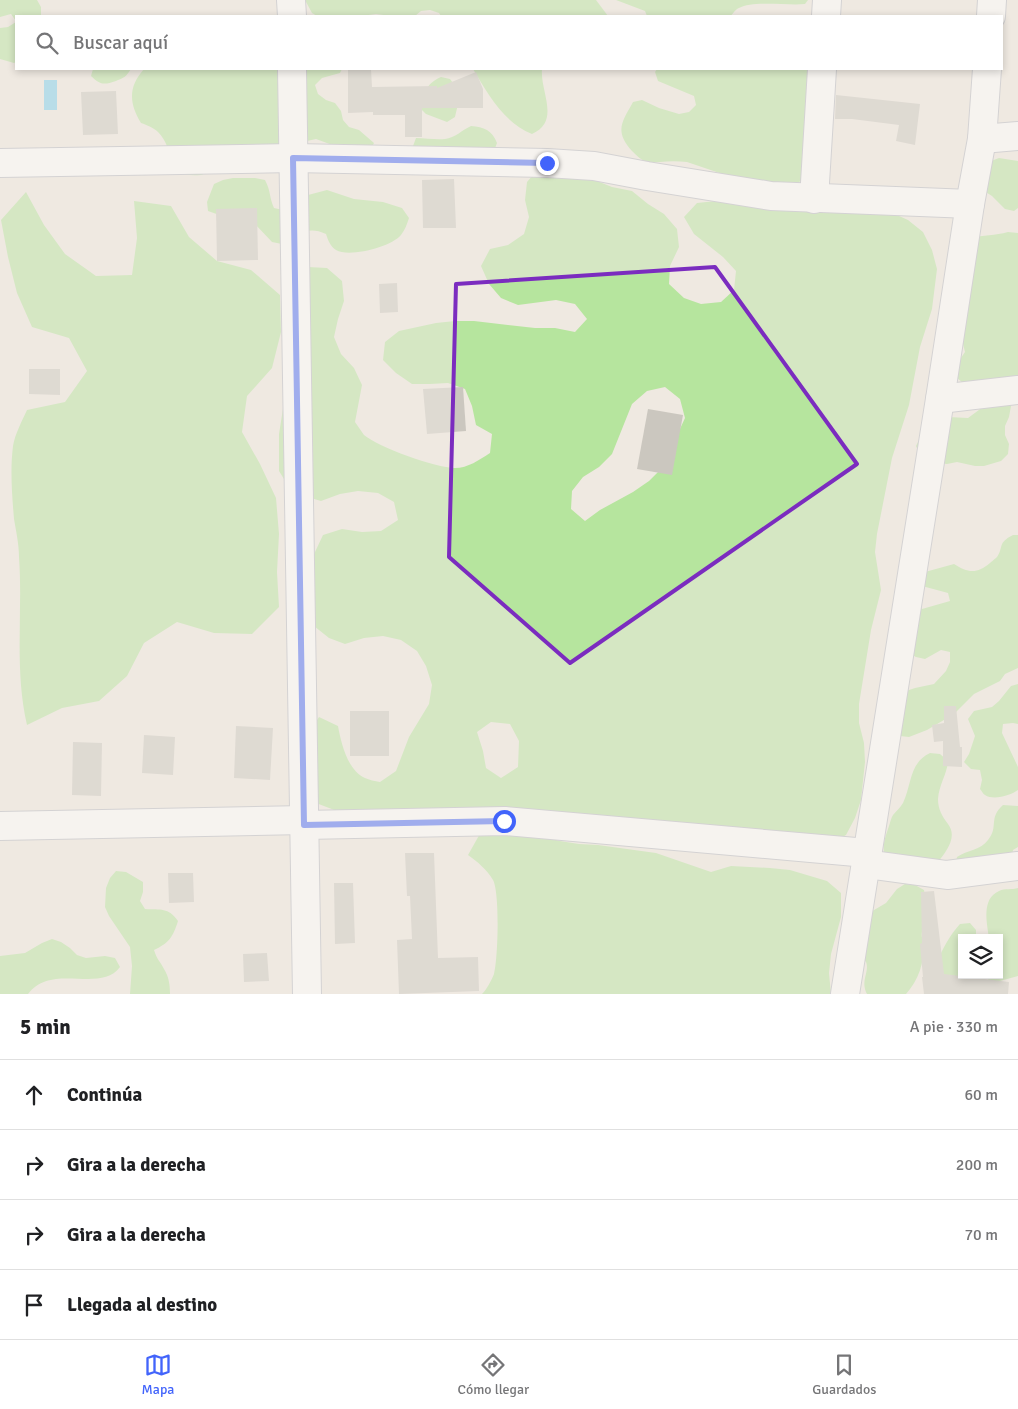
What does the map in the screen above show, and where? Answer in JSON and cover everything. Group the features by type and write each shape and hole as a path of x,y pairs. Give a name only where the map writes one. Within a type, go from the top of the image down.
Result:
{"street":[{"path":"291,0 292,15"},
{"path":"826,0 826,15"},
{"path":"991,15 992,0"},
{"path":"292,70 307,994"},
{"path":"814,199 822,70"},
{"path":"845,994 970,204 982,139 987,70"},
{"path":"982,139 1018,136"},
{"path":"0,163 293,158 547,163 594,166 771,196 970,204"},
{"path":"940,399 1018,390"},
{"path":"0,826 504,821 867,859 947,875 1018,866"}],"highlighted area":[{"path":"715,267 857,464 570,663 449,557 456,284"}],"green space":[{"path":"0,0 37,0 41,7 41,15 15,15 15,20 11,14 0,17"},
{"path":"305,0 596,0 607,15 440,15 430,10 421,11 416,15 315,15 312,13"},
{"path":"616,0 808,0 805,4 753,4 737,9 732,15 647,15 645,11"},
{"path":"15,23 14,63 0,59 0,28 8,27"},
{"path":"93,70 130,70 123,78 105,84 100,83 91,76"},
{"path":"143,70 281,70 290,72 297,70 342,70 340,73 322,78 315,85 318,94 326,100 335,103 341,111 343,120 349,127 359,130 374,143 370,151 335,146 316,139 289,145 201,175 190,175 177,168 164,139 154,129 141,123 137,116 132,102 132,95 135,82"},
{"path":"474,70 542,70 547,105 546,122 532,134 522,129 505,115"},
{"path":"656,70 811,70 801,181 793,185 755,185 687,162 651,162 639,158 626,144 622,132 623,121 633,102 642,100 679,114 689,112 696,105 694,96 658,81 655,72"},
{"path":"441,77 450,79 456,88 458,97 455,117 447,122 426,114 420,108 429,86"},
{"path":"471,126 484,128 493,135 497,143 494,151 414,156 413,146 416,138 449,138"},
{"path":"999,158 1018,161 1018,208 1014,211 1005,209 984,191 991,161"},
{"path":"539,168 577,173 612,187 632,191 664,214 677,229 679,247 670,266 669,284 684,298 701,304 721,302 734,290 736,271 723,257 694,234 684,217 697,203 716,201 888,211 908,220 923,232 932,250 937,269 932,309 920,347 909,405 892,458 877,534 875,552 881,590 871,630 859,704 859,723 864,743 865,762 861,800 855,818 846,835 828,845 350,816 316,803 308,734 319,717 338,726 346,755 354,769 365,778 380,782 396,771 409,737 429,704 432,685 426,666 417,651 401,640 383,636 364,638 345,644 329,638 314,626 307,569 323,535 342,529 362,532 381,531 398,520 394,502 378,493 358,491 340,494 321,501 304,496 289,487 279,471 279,434 308,267 327,268 342,281 344,301 334,337 341,354 354,368 362,385 355,422 364,435 394,451 435,465 460,468 469,465 490,453 492,434 476,425 472,406 465,389 448,383 412,384 396,373 383,360 385,342 399,331 436,323 474,321 535,328 555,328 575,332 587,319 575,304 556,300 518,305 501,298 489,284 481,266 490,249 508,245 524,234 529,217 525,200 527,182","holes":["665,387 680,399 685,418 662,468 649,481 585,521 571,509 572,491 583,477 599,467 612,454 632,404 647,391","491,722 510,724 519,741 518,767 501,778 486,768 477,732"]},
{"path":"233,178 265,180 274,208 283,210 308,195 327,190 354,199 383,202 402,208 409,218 404,231 396,239 388,244 360,252 350,253 336,250 328,241 326,234 313,230 303,232 282,244 272,242 253,222 225,217 208,211 207,202 214,184"},
{"path":"26,192 44,225 65,254 96,276 132,275 137,238 134,201 171,206 189,237 217,261 251,270 280,295 281,332 272,368 247,396 242,432 276,498 279,534 277,572 279,607 252,634 214,633 177,622 144,643 127,676 99,701 62,708 27,725 21,683 20,578 12,492 13,446 27,410 65,402 87,371 69,338 32,327 17,293 1,220"},
{"path":"1008,232 1018,233 1018,385 963,383 956,377 954,368 965,352 963,344 950,331 971,239"},
{"path":"1001,401 1011,406 1005,426 1005,435 1009,444 1008,454 1001,461 984,466 957,462 947,464 937,463 920,455 916,446 920,438 948,417 968,418 983,407"},
{"path":"1013,535 1018,535 1018,668 1005,674 1000,681 974,694 954,714 927,730 909,737 900,736 906,691 934,684 946,671 950,662 950,652 941,650 925,659 907,652 917,601 922,609 950,601 948,593 922,586 925,572 954,564 968,571 977,571 997,557 1005,540"},
{"path":"1018,684 1018,724 1003,724 1002,733 1018,767 1018,790 1002,797 989,797 984,795 980,789 982,780 980,770 971,769 964,762 975,736 968,719 974,711 992,707 1011,686"},
{"path":"930,753 940,754 948,761 938,799 941,812 951,829 950,844 938,862 886,860 884,843 893,815 903,803 918,762"},
{"path":"1003,805 1018,806 1018,847 1013,850 1011,860 955,865 957,857 982,846 988,840 993,831 996,814"},
{"path":"486,823 560,841 656,853 711,872 731,866 770,868 790,870 827,881 841,893 841,917 831,954 829,973 831,994 482,994 494,974 498,926 497,898 491,876 468,855"},
{"path":"116,871 126,872 143,882 143,892 140,901 145,909 167,911 178,921 170,939 154,950 167,975 170,994 130,994 132,966 130,947 105,907 106,888 110,878"},
{"path":"905,884 915,885 924,890 925,895 922,935 923,958 920,971 906,994 867,994 864,984 867,966 860,955 869,913 886,903 897,889"},
{"path":"1018,888 1018,976 1000,981 989,981 988,979 1003,979 1003,934 989,934 987,905 993,895 999,891"},
{"path":"970,923 976,930 976,934 958,934 958,979 962,979 948,983 937,963 947,942 960,924"},
{"path":"52,939 61,942 77,955 86,958 105,956 115,958 120,967 111,975 101,978 50,980 38,985 28,994 0,994 0,956 25,953"}],"water":[{"path":"44,80 57,80 57,110 44,110"}],"building":[{"path":"348,70 371,70 372,87 437,86 437,88 476,72 483,89 483,108 422,108 422,137 405,137 405,115 373,115 373,112 348,113"},
{"path":"116,91 118,134 83,135 81,92"},
{"path":"836,95 920,104 915,145 896,141 899,125 852,119 835,119"},
{"path":"454,179 456,228 423,228 422,180"},
{"path":"257,208 258,260 217,261 216,209"},
{"path":"397,283 398,312 380,313 379,284"},
{"path":"29,369 60,369 60,395 29,394"},
{"path":"463,387 466,431 427,434 423,389"},
{"path":"648,409 683,415 672,475 637,469"},
{"path":"944,706 956,706 960,747 962,747 962,767 943,766 943,741 934,742 932,725 944,723"},
{"path":"350,711 389,711 389,756 350,756"},
{"path":"236,726 273,728 270,780 234,778"},
{"path":"144,735 175,737 173,775 142,773"},
{"path":"73,742 102,743 101,796 72,795"},
{"path":"405,853 434,853 438,958 478,957 479,991 399,994 397,940 412,939"},
{"path":"168,873 193,873 194,902 169,903"},
{"path":"334,883 353,883 355,943 335,944"},
{"path":"934,891 944,974 958,976 958,979 985,979 1009,982 1008,994 924,994 920,944 922,943 921,892"},
{"path":"267,953 269,981 244,982 243,954"}],"route":[{"path":"504,821 304,825 293,158 547,163"}]}
